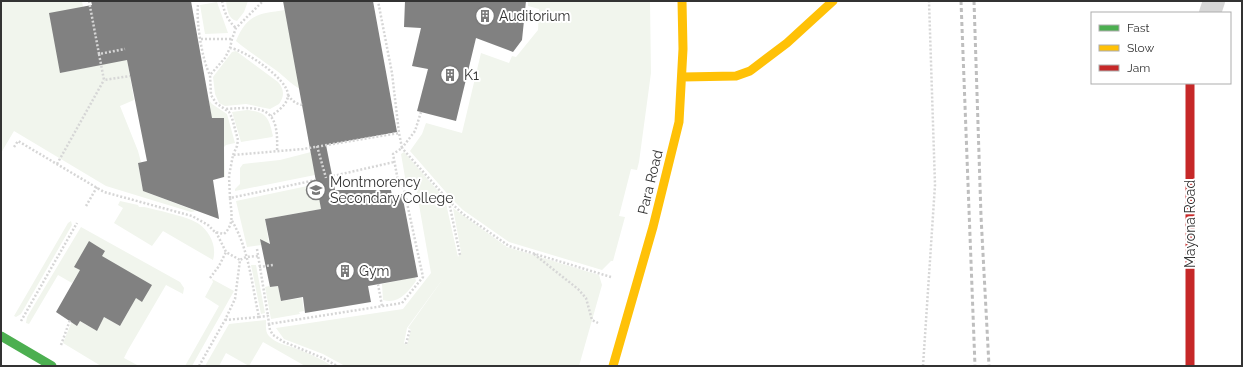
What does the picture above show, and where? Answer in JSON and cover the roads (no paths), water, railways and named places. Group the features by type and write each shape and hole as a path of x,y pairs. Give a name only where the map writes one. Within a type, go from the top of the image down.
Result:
{"street":[{"name":"Para Road","path":"613,366 653,227 679,122 683,77 682,1"},
{"path":"683,77 736,76 750,71 787,43 833,1"},
{"path":"1210,12 1214,1"},
{"name":"Mayona Road","path":"1190,84 1190,366"},
{"path":"1,336 52,366"}],"railway":[{"path":"961,1 975,366"},
{"path":"974,1 981,216 989,366"}],"place":[{"name":"Auditorium","path":"485,16"},
{"name":"K1","path":"450,75"},
{"name":"Montmorency Secondary College","path":"316,190"},
{"name":"Gym","path":"345,271"}]}
